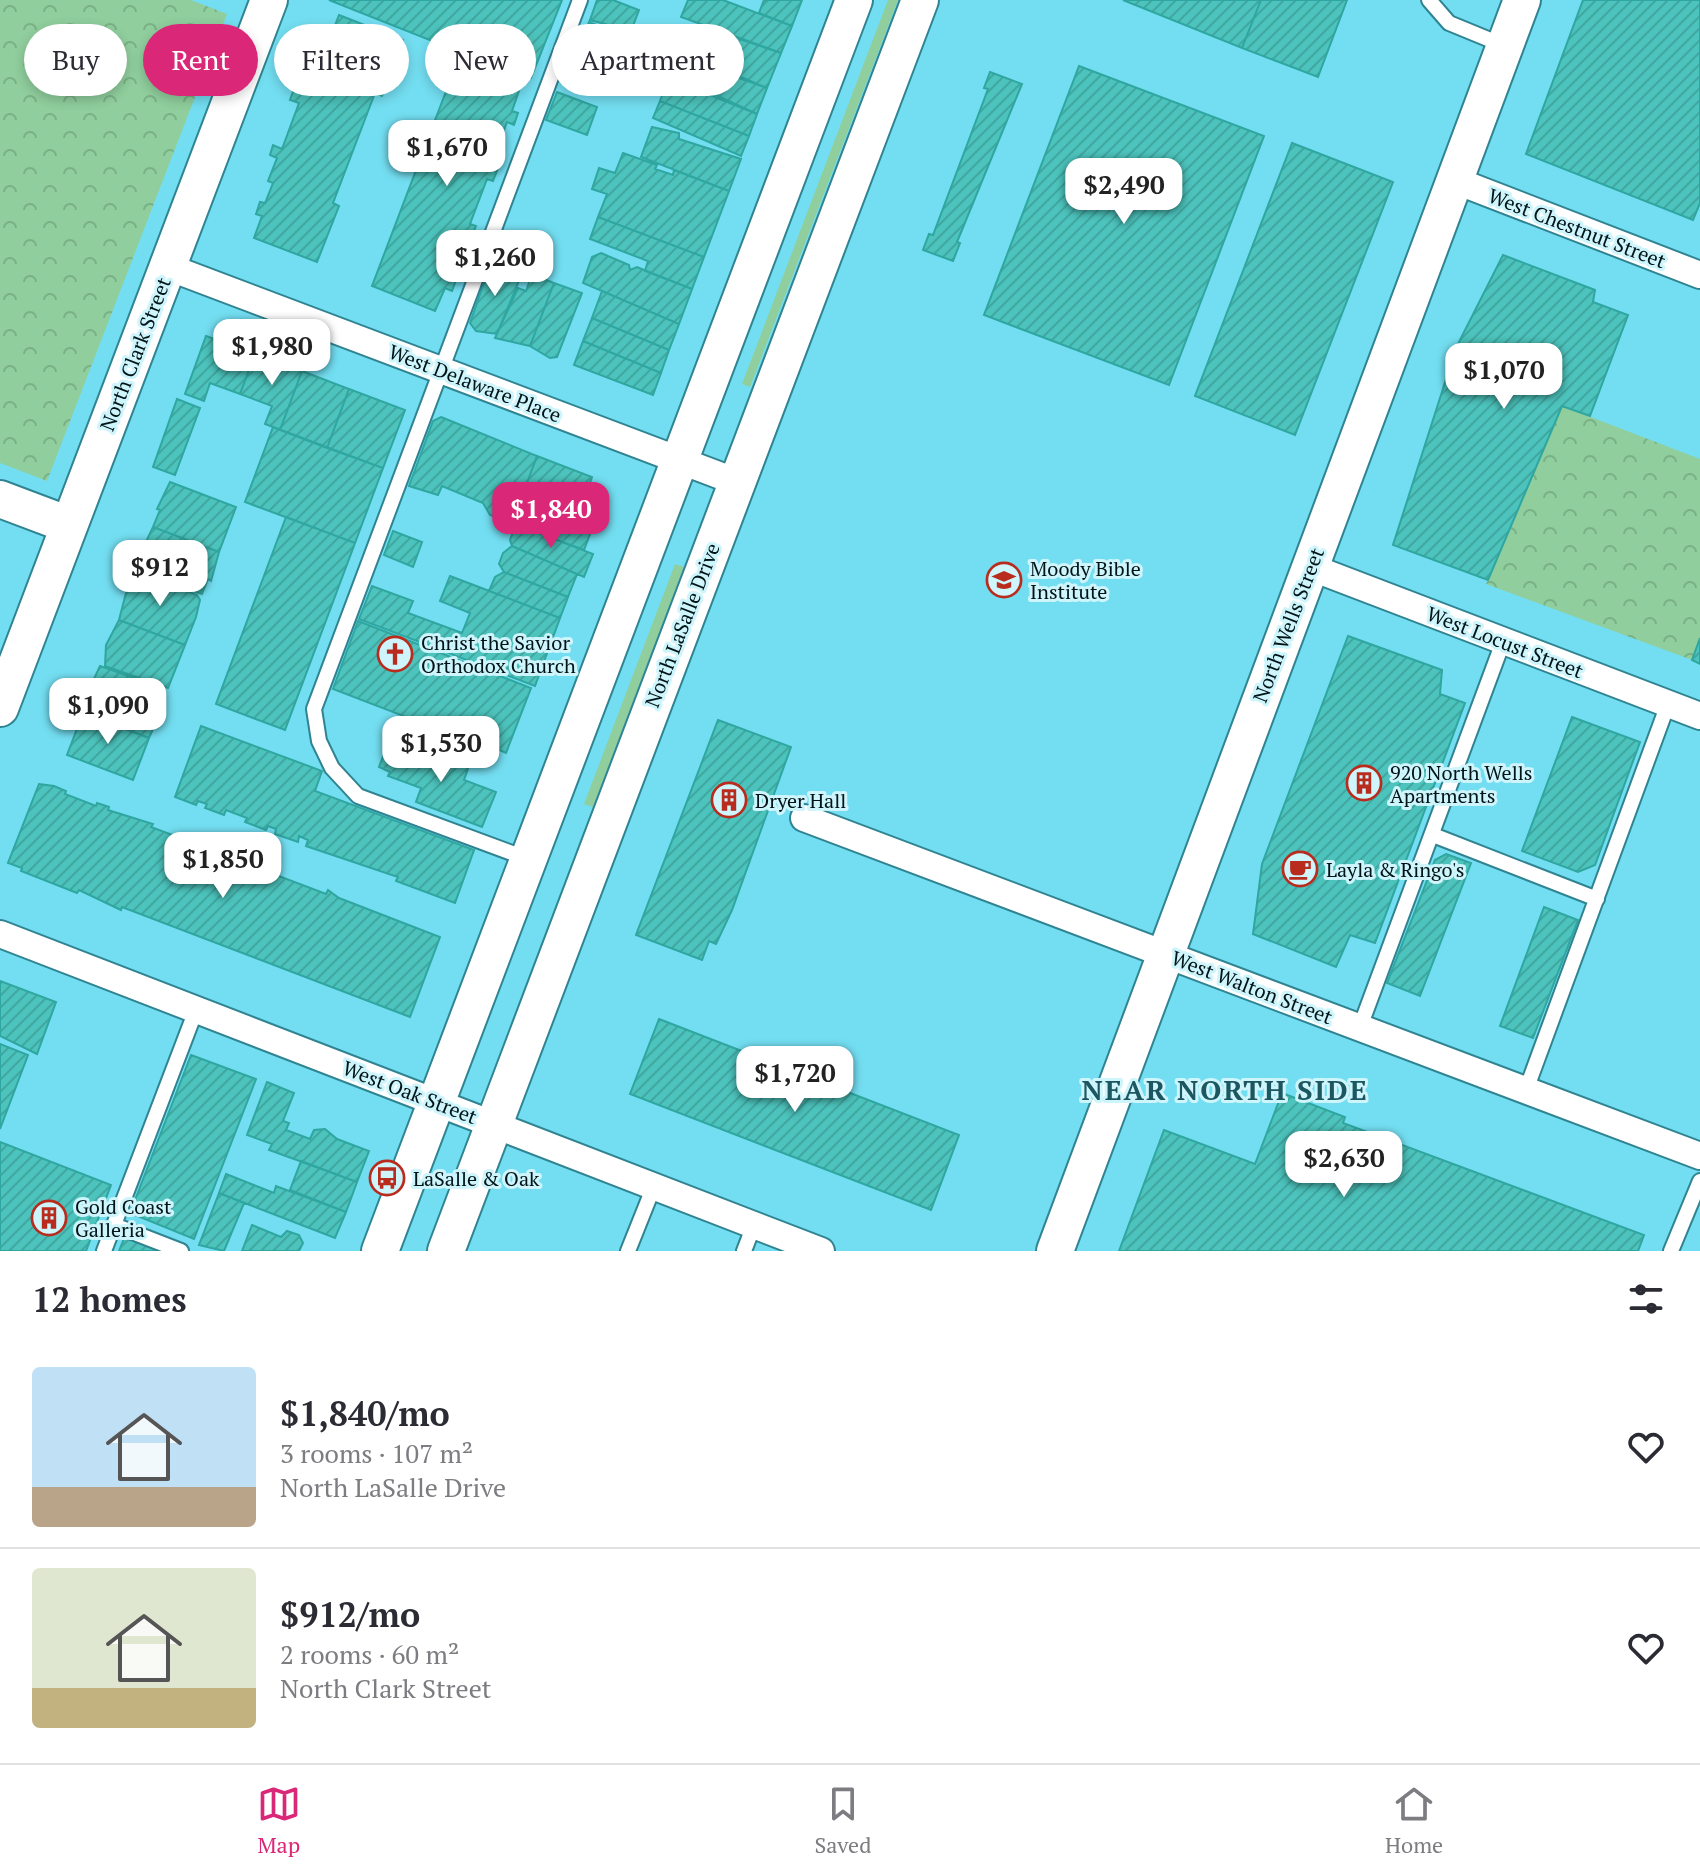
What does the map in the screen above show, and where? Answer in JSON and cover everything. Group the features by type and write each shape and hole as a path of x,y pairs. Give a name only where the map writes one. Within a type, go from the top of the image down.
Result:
{"main road":[{"name":"North Clark Street","path":"0,708 269,0"},
{"path":"380,1251 854,0"},
{"name":"North LaSalle Drive","path":"446,1251 920,0"},
{"name":"North Wells Street","path":"1055,1251 1522,0"},
{"path":"0,499 69,525"}],"street":[{"name":"West Chestnut Street","path":"1454,180 1700,275"},
{"name":"West Delaware Place","path":"168,267 737,482"},
{"name":"West Locust Street","path":"1310,567 1700,716"},
{"name":"West Walton Street","path":"804,818 1700,1156"},
{"name":"West Oak Street","path":"0,934 821,1251"}],"lane":[{"path":"529,859 358,796 332,768 319,741 314,709 580,0"},
{"path":"1429,0 1449,23 1505,46"},
{"path":"1360,1027 1503,642"},
{"path":"1526,1090 1668,704"},
{"path":"1433,835 1597,899"},
{"path":"104,1251 196,1010"},
{"path":"1671,1251 1700,1181"},
{"path":"628,1251 654,1186"},
{"path":"114,1225 181,1251"},
{"path":"744,1251 754,1225"}],"green space":[{"path":"0,0 191,0 227,14 223,24 143,24 143,96 195,96 47,481 0,463"},
{"path":"888,0 898,0 750,387 742,384"},
{"path":"1562,406 1700,459 1700,639 1692,660 1486,584"},
{"path":"675,564 684,567 593,807 584,804"}],"building":[{"path":"329,0 562,0 536,65 536,24 425,24 425,38 409,32 409,24 390,24"},
{"path":"597,0 613,0 639,10 634,24 605,24 590,20"},
{"path":"688,0 723,0 792,26 781,53 744,40 744,24 700,24 681,17"},
{"path":"764,0 802,0 792,26 759,13"},
{"path":"1123,0 1261,0 1242,48"},
{"path":"1261,0 1347,0 1318,77 1242,48"},
{"path":"1583,0 1700,0 1700,203 1693,220 1526,154"},
{"path":"339,15 362,24 335,24"},
{"path":"744,41 781,53 767,88 744,78"},
{"path":"1079,66 1264,136 1169,385 984,315"},
{"path":"990,72 1022,84 957,242 960,243 953,261 923,250 929,234 933,235 988,89 984,88"},
{"path":"744,80 767,88 757,114 718,96 744,96"},
{"path":"291,96 374,96 333,203 339,206 317,262 254,238 262,216 256,214 260,202 265,203 273,183 268,181 277,158 270,155 273,145 282,149 299,103 290,100"},
{"path":"444,96 517,96 512,111 518,113 514,125 507,122 491,165 498,168 493,181 487,179 470,224 476,226 472,235 466,233 448,277 456,280 452,291 445,288 435,311 372,286"},
{"path":"555,96 568,96 597,107 587,135 546,120"},
{"path":"662,96 712,96 757,114 749,136 660,101"},
{"path":"660,101 749,136 741,156 653,118"},
{"path":"652,127 679,133 679,139 741,159 729,191 641,157"},
{"path":"1292,143 1393,182 1295,435 1195,396"},
{"path":"623,153 657,165 655,169 673,175 674,170 729,191 704,257 598,217 607,194 592,189 599,168 615,173"},
{"path":"598,217 704,257 692,289 645,271 648,261 590,239"},
{"path":"601,253 629,265 630,270 637,267 692,289 679,324 583,283 592,257"},
{"path":"1503,255 1595,290 1593,302 1628,315 1590,416 1562,406 1488,580 1393,545 1456,348"},
{"path":"492,260 523,271 497,334 476,331 470,323"},
{"path":"532,274 554,283 530,346 495,338 518,288 526,291"},
{"path":"554,283 582,293 557,357 550,358 530,346"},
{"path":"602,291 679,324 669,350 592,318"},
{"path":"592,318 669,350 661,373 583,341"},
{"path":"206,336 255,354 240,394 210,383 204,401 185,394"},
{"path":"583,341 661,373 653,395 574,365"},
{"path":"255,354 302,371 280,430 265,424 272,406 240,394"},
{"path":"302,371 349,389 327,448 280,430"},
{"path":"349,389 405,410 383,468 327,448"},
{"path":"177,399 200,408 175,475 153,467"},
{"path":"441,417 537,456 512,523 490,515 483,503 442,486 438,495 409,486 433,421"},
{"path":"273,427 383,468 355,543 245,502"},
{"path":"537,456 592,477 586,494 603,500 584,550 512,523"},
{"path":"170,482 236,507 219,552 153,527 160,510 157,509"},
{"path":"286,517 355,543 285,730 216,704"},
{"path":"516,524 593,554 584,577 512,546 510,540"},
{"path":"153,527 219,552 211,581 208,579 202,594 140,573 141,552"},
{"path":"393,531 422,542 413,567 384,555"},
{"path":"512,546 577,574 568,597 504,572 499,564 503,553"},
{"path":"504,572 568,597 560,618 489,591 495,577"},
{"path":"140,573 197,595 200,600 196,617 185,645 119,620 127,589 134,574"},
{"path":"450,576 560,618 535,686 359,619 372,586 413,601 408,613 462,633 470,613 440,601"},
{"path":"119,620 185,645 168,688 105,666 106,645"},
{"name":"Christ the Savior Orthodox Church","path":"358,621 531,688 506,753 488,745 491,737 450,721 445,732 333,689"},
{"name":"920 North Wells Apartments","path":"1348,636 1442,670 1440,694 1465,703 1375,943 1350,935 1336,967 1253,934 1262,864"},
{"path":"1700,638 1700,664 1692,660"},
{"path":"100,666 163,688 165,692 159,708 162,709 149,738 83,713 89,697 86,696"},
{"path":"83,713 149,738 133,780 67,755"},
{"path":"1572,717 1640,742 1595,865 1578,872 1522,851"},
{"name":"Dryer Hall","path":"718,720 791,747 732,910 716,944 709,941 702,960 636,935"},
{"path":"201,726 322,771 315,791 474,850 455,903 396,881 398,877 306,846 308,840 299,836 298,842 275,834 276,829 268,826 266,830 245,822 247,818 226,810 224,815 205,808 207,804 198,801 196,805 175,797"},
{"path":"399,747 428,758 432,749 470,763 464,780 496,792 482,827 416,802 421,788 388,776 390,772 379,767 386,749 396,753"},
{"path":"39,784 54,786 66,791 65,794 96,806 97,803 109,807 108,810 153,824 151,827 191,842 192,839 205,844 203,847 236,856 247,864 326,894 328,890 339,898 440,937 410,1017 122,907 121,910 8,863"},
{"path":"1446,854 1471,863 1420,996 1387,983 1435,860"},
{"path":"1544,907 1578,920 1533,1038 1500,1026"},
{"path":"0,981 56,1002 37,1054 0,1036"},
{"path":"659,1019 959,1135 931,1210 630,1094"},
{"path":"0,1044 28,1055 0,1129"},
{"path":"191,1055 256,1079 194,1239 130,1213"},
{"path":"267,1082 294,1093 283,1121 289,1123 286,1130 310,1139 314,1130 325,1129 337,1139 369,1151 357,1182 269,1150 272,1144 247,1135"},
{"path":"1282,1093 1345,1117 1343,1123 1644,1235 1638,1251 1119,1251 1164,1130 1255,1164"},
{"name":"Gold Coast Galleria","path":"0,1142 111,1185 86,1251 0,1251"},
{"path":"301,1161 357,1182 346,1212 290,1190"},
{"path":"226,1174 274,1193 276,1186 346,1212 335,1238 219,1193"},
{"path":"219,1193 244,1203 224,1251 199,1245"},
{"path":"252,1225 281,1237 287,1231 299,1235 303,1243 299,1251 242,1251"},
{"path":"125,1236 163,1251 119,1251"}],"place":[{"name":"Moody Bible Institute","path":"1004,580"},
{"name":"Christ the Savior Orthodox Church","path":"395,654"},
{"name":"920 North Wells Apartments","path":"1364,783"},
{"name":"Dryer Hall","path":"729,800"},
{"name":"Layla & Ringo's","path":"1300,869"},
{"name":"LaSalle & Oak","path":"387,1178"},
{"name":"Gold Coast Galleria","path":"49,1218"}],"district":[{"name":"NEAR NORTH SIDE","path":"1225,1089"}]}
